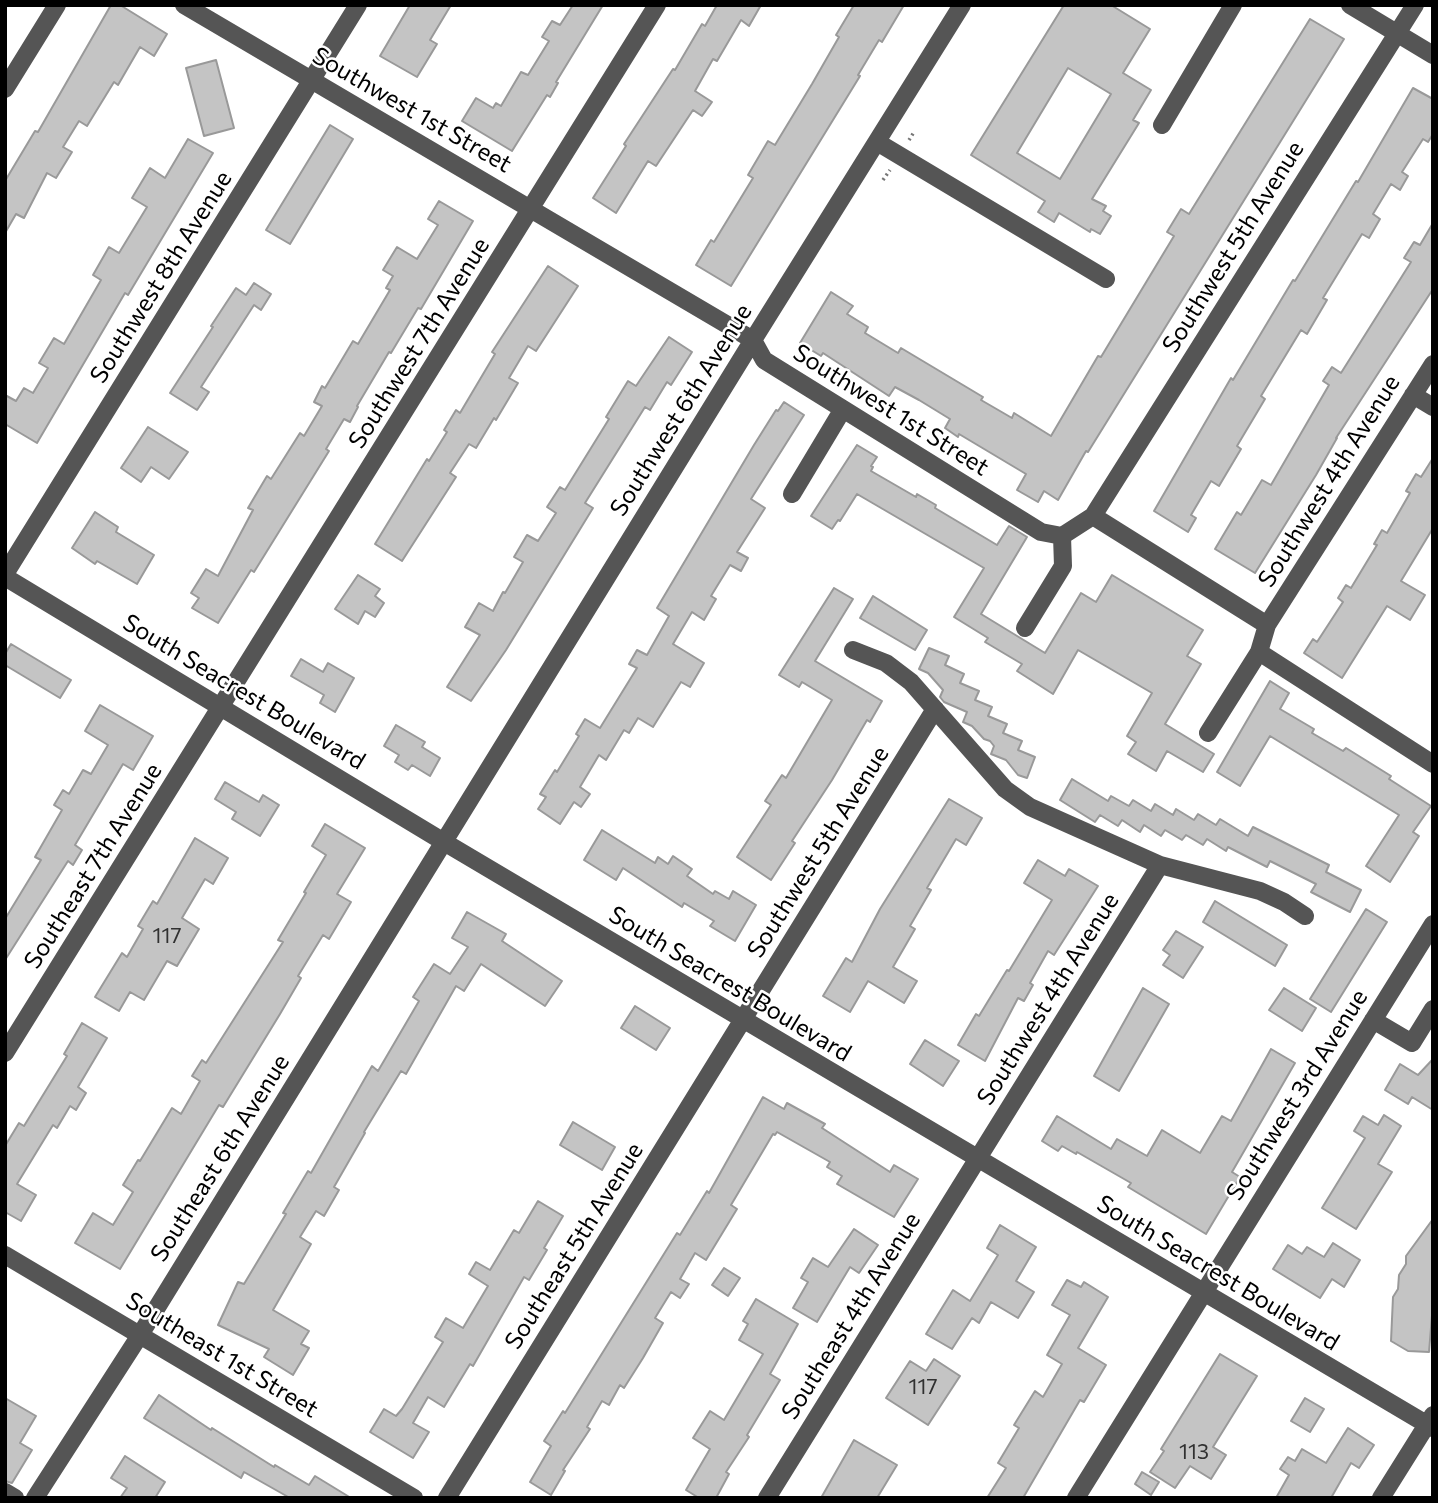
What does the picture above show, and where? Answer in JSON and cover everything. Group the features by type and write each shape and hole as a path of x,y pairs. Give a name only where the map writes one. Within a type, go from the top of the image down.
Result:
{"street":[{"path":"5,89 57,5"},
{"name":"Southwest 1st Street","path":"184,5 752,340 764,360 1041,532 1062,536"},
{"name":"Southwest 8th Avenue","path":"5,575 358,5"},
{"name":"Southwest 7th Avenue","path":"222,706 657,5"},
{"name":"Southwest 6th Avenue","path":"444,842 752,340 962,5"},
{"path":"1161,125 1232,5"},
{"path":"1350,5 1433,55"},
{"name":"Southwest 5th Avenue","path":"1093,516 1415,5"},
{"path":"877,142 1106,279"},
{"name":"Southwest 4th Avenue","path":"1267,625 1433,364"},
{"path":"1413,395 1433,407"},
{"path":"792,494 843,409"},
{"path":"1025,628 1063,566 1062,536 1093,516 1267,625 1259,653 1208,733"},
{"name":"South Seacrest Boulevard","path":"5,575 444,842 977,1160 1431,1423"},
{"path":"853,650 899,672 1005,789 1030,807 1160,865 1260,891 1305,916"},
{"path":"1259,653 1433,764"},
{"name":"Southeast 7th Avenue","path":"5,1053 222,706"},
{"name":"Southwest 5th Avenue","path":"744,1020 935,709"},
{"name":"Southeast 6th Avenue","path":"35,1498 140,1335 444,842"},
{"name":"Southwest 4th Avenue","path":"977,1160 1160,865"},
{"name":"Southwest 3rd Avenue","path":"1076,1498 1433,923"},
{"path":"1373,1020 1412,1043 1433,1009"},
{"name":"Southeast 5th Avenue","path":"447,1498 744,1020"},
{"name":"Southeast 4th Avenue","path":"767,1498 977,1160"},
{"name":"Southeast 1st Street","path":"5,1255 414,1498"},
{"path":"1381,1498 1431,1423"},
{"path":"5,1492 15,1498"}],"building":[{"path":"111,5 120,5 167,34 154,56 140,47 118,85 114,82 87,126 79,121 63,147 72,152 56,178 47,173 24,218 16,214 5,233 5,181 35,131 38,132"},
{"path":"410,5 451,5 430,40 437,44 417,77 380,56"},
{"path":"573,5 603,5 556,82 558,83 550,97 547,95 512,151 462,121 476,98 493,108 496,103 501,106 521,72 528,75 549,41 542,37 552,21 560,25"},
{"path":"717,5 761,5 749,26 741,20 717,61 713,59 695,91 712,102 702,116 693,110 656,166 648,161 616,213 593,198 626,146 624,144"},
{"path":"854,5 904,5 882,42 879,40 858,75 860,76 731,286 696,265 711,240 714,242 753,178 748,175 768,141 775,145 839,37 836,35"},
{"path":"1064,5 1111,5 1150,29 1123,73 1151,90 1133,120 1139,123 1092,199 1106,206 1103,211 1111,216 1100,234 1091,229 1090,232 1059,213 1054,222 1038,212 1045,201 971,155","holes":["1068,68 1111,94 1060,179 1017,153"]},
{"path":"1310,19 1344,39 1058,500 1044,491 1038,502 1017,490 1026,474 959,434 958,437 945,428 950,419 919,400 895,387 889,396 823,353 821,356 800,343 831,292 853,306 847,314 868,327 865,333 898,353 901,348 983,397 981,400 1012,418 1014,413 1051,436 1174,236 1167,232 1181,209 1189,214"},
{"path":"216,60 234,128 204,136 186,68"},
{"path":"1413,88 1433,99 1433,134 1428,142 1423,139 1402,172 1408,176 1400,190 1391,184 1373,214 1380,219 1369,238 1362,234 1323,298 1327,300 1307,334 1301,330 1261,396 1265,399 1237,446 1241,449 1219,486 1211,481 1191,515 1196,518 1188,532 1154,511 1231,378 1233,380 1293,280 1295,281 1356,181 1358,182"},
{"path":"330,125 353,139 290,244 266,230"},
{"path":"188,139 213,153 128,295 125,293 37,443 5,424 5,395 16,401 24,388 33,393 48,368 39,363 54,338 64,344 101,280 93,275 109,247 119,253 147,207 132,198 150,168 165,178"},
{"path":"439,201 473,221 421,309 418,308 391,353 389,352 350,422 344,419 326,449 329,451 254,572 251,570 218,623 192,608 199,598 191,593 206,569 218,576 253,510 248,508 267,476 271,479 300,433 304,436 322,406 314,402 322,386 325,388 353,341 358,344 390,290 386,288 393,276 383,270 397,247 417,259 438,225 428,219"},
{"path":"1433,223 1433,289 1336,438 1255,573 1215,549 1237,512 1241,515 1262,480 1271,485 1329,385 1323,381 1332,367 1341,373 1411,262 1404,258 1414,242 1420,245"},
{"path":"548,266 578,286 536,351 528,346 509,378 518,383 476,448 469,444 450,473 456,477 402,561 375,544 427,459 429,461 447,432 444,430 456,410 460,413 495,354 492,352"},
{"path":"254,283 271,294 261,310 254,305 201,387 209,392 197,410 170,393 236,288 246,295"},
{"path":"669,337 692,352 671,385 667,382 650,410 645,407 585,503 593,508 506,650 471,701 447,687 480,635 465,627 479,603 493,611 523,562 514,557 527,535 538,541 556,513 547,507 560,487 565,490 609,419 606,417 628,381 636,386"},
{"path":"784,402 804,415 751,499 765,508 737,552 748,558 741,571 730,565 711,596 716,599 704,620 692,612 673,644 704,663 690,687 681,682 653,727 638,718 629,733 624,730 606,760 599,755 580,787 590,794 581,807 574,802 560,824 538,809 546,797 540,794 579,736 576,734 585,719 600,728 637,668 629,664 637,650 647,655 669,616 657,608 754,445"},
{"path":"148,427 188,452 169,479 151,467 141,482 121,468"},
{"path":"857,445 877,457 871,471 916,497 917,494 936,505 935,508 997,545 1009,526 1027,537 981,614 1045,653 1081,593 1096,602 1112,575 1203,630 1187,656 1201,664 1165,724 1214,754 1203,772 1167,751 1156,771 1128,754 1136,742 1127,736 1152,693 1078,650 1053,694 1017,671 1022,664 985,642 988,638 954,617 984,568 857,494 832,529 811,516"},
{"path":"1433,458 1433,528 1401,581 1425,595 1410,620 1387,606 1342,678 1304,653 1313,639 1317,642 1343,602 1338,598 1346,585 1351,588 1377,545 1374,544 1382,530 1387,533 1410,493 1406,491 1416,474 1421,477"},
{"path":"95,512 118,527 116,532 154,555 137,584 97,561 95,564 72,548"},
{"path":"358,575 380,589 375,596 384,603 375,617 365,611 358,624 335,609"},
{"path":"834,588 853,599 815,661 882,701 870,722 867,720 771,880 737,857 771,805 765,801 782,775 786,778 832,700 802,682 799,687 779,675"},
{"path":"873,596 927,630 915,650 860,618"},
{"path":"11,644 71,680 60,698 5,665 5,654"},
{"path":"929,648 949,656 945,665 964,674 960,683 979,691 975,700 992,707 988,716 1007,724 1003,733 1022,741 1018,750 1035,757 1027,778 1018,775 1006,760 991,754 994,746 990,741 963,722 967,712 944,702 940,697 943,690 928,673 919,669"},
{"path":"301,659 323,672 328,663 354,678 335,712 320,703 324,695 291,676"},
{"path":"1270,681 1289,693 1280,709 1314,729 1312,733 1343,751 1346,748 1391,776 1389,779 1431,806 1413,832 1419,836 1390,882 1366,866 1399,815 1270,736 1240,786 1217,772"},
{"path":"100,705 153,736 133,770 123,764 75,845 82,850 73,865 68,861 5,960 5,919 41,860 35,857 62,810 54,805 63,790 69,794 83,770 91,774 108,745 85,731"},
{"path":"396,725 425,742 422,747 440,758 430,776 412,765 408,770 395,762 399,755 384,746"},
{"path":"1072,779 1108,801 1111,796 1129,806 1133,800 1151,811 1155,804 1173,815 1176,809 1194,820 1198,814 1216,825 1220,819 1248,836 1253,827 1329,865 1326,872 1361,890 1350,912 1311,892 1316,884 1270,861 1267,867 1228,847 1226,851 1207,839 1203,845 1186,835 1182,840 1165,830 1161,836 1144,825 1140,832 1122,820 1118,826 1100,815 1095,822 1060,800"},
{"path":"225,782 259,802 263,795 279,805 260,836 232,819 236,812 215,799"},
{"path":"949,799 982,818 966,845 956,839 927,888 931,890 910,926 915,929 893,967 917,981 904,1003 868,981 850,1012 823,996 846,958 852,962 880,909"},
{"path":"325,824 365,848 337,894 351,902 329,939 323,935 298,976 301,978 280,1014 223,1107 219,1105 120,1269 75,1243 93,1213 113,1225 133,1192 123,1185 138,1160 140,1161 172,1108 181,1114 200,1081 192,1076 202,1060 206,1063 283,942 278,940 326,855 312,846"},
{"path":"602,830 655,863 658,857 668,864 673,856 692,869 687,876 713,894 715,891 729,899 733,891 756,905 735,941 710,926 714,921 684,903 682,907 623,868 616,880 584,860"},
{"path":"195,838 228,858 213,884 205,879 182,918 199,929 177,966 167,961 144,1000 130,992 119,1011 95,997 122,953 127,957 143,929 138,926 153,901 157,904"},
{"path":"1038,860 1065,876 1069,869 1098,886 1054,955 1048,951 1030,983 1033,985 1024,1001 1018,998 985,1061 958,1045 976,1014 979,1016 1007,970 1009,971 1052,900 1024,883"},
{"path":"1215,901 1287,945 1275,966 1203,922"},
{"path":"1366,909 1387,922 1331,1012 1310,999"},
{"path":"467,912 506,934 502,941 562,981 545,1006 481,964 464,991 456,986 406,1074 401,1071 364,1132 334,1187 339,1190 324,1216 316,1211 300,1237 311,1244 273,1310 309,1331 301,1344 309,1348 293,1375 264,1357 269,1349 218,1325 238,1282 244,1284 286,1214 283,1213 308,1171 311,1173 372,1066 378,1071 419,1001 413,997 434,964 450,974 468,947 452,938"},
{"path":"1176,931 1203,947 1183,978 1163,965 1170,955 1163,950"},
{"path":"1143,988 1169,1004 1119,1091 1094,1076"},
{"path":"1284,988 1316,1008 1302,1031 1269,1010"},
{"path":"635,1006 670,1028 656,1050 621,1028"},
{"path":"82,1023 107,1038 78,1087 86,1093 76,1110 70,1106 57,1128 53,1125 17,1184 36,1195 21,1221 5,1212 5,1146 19,1123 24,1126 67,1056 64,1054"},
{"path":"925,1040 959,1061 943,1086 910,1064"},
{"path":"1271,1049 1295,1063 1232,1172 1240,1177 1206,1234 1128,1187 1131,1183 1077,1152 1076,1154 1062,1146 1058,1151 1042,1141 1057,1116 1111,1149 1117,1139 1147,1156 1162,1130 1200,1153 1222,1116 1231,1121"},
{"path":"1433,1059 1433,1110 1412,1097 1408,1104 1385,1090 1400,1064 1418,1075"},
{"path":"763,1097 784,1109 787,1103 825,1124 822,1128 890,1172 894,1165 918,1179 894,1217 837,1184 842,1176 827,1167 830,1162 777,1132 773,1134 731,1205 737,1209 706,1260 695,1253 680,1279 689,1284 680,1298 671,1292 655,1318 663,1323 643,1358 624,1388 620,1385 609,1405 602,1401 587,1427 590,1429 563,1470 565,1471 551,1495 530,1482 551,1446 544,1441 563,1411 565,1413 677,1233 680,1235 707,1191 709,1193"},
{"path":"1384,1115 1401,1126 1378,1164 1392,1172 1356,1229 1322,1208 1365,1138 1354,1131 1363,1116 1378,1125"},
{"path":"573,1122 615,1147 602,1170 560,1145"},
{"path":"538,1201 563,1216 544,1248 547,1250 529,1280 524,1277 473,1366 470,1364 444,1407 428,1397 413,1423 429,1432 413,1458 370,1432 384,1409 396,1416 402,1409 443,1342 435,1337 446,1318 463,1328 488,1286 469,1274 476,1262 490,1270 514,1230 519,1233"},
{"path":"1433,1219 1433,1303 1429,1352 1408,1351 1391,1341 1393,1297 1398,1289 1399,1275 1406,1264 1406,1256"},
{"path":"1000,1225 1036,1247 1016,1281 1034,1292 1018,1318 991,1302 979,1323 972,1318 952,1349 926,1334 953,1290 970,1301 998,1255 987,1248"},
{"path":"854,1229 878,1245 859,1273 850,1267 817,1322 793,1308 808,1282 801,1278 813,1258 828,1267"},
{"path":"1333,1243 1360,1260 1344,1287 1332,1279 1320,1298 1273,1269 1288,1245 1302,1254 1307,1247 1324,1257"},
{"path":"724,1268 740,1278 728,1296 712,1285"},
{"path":"1067,1280 1081,1287 1084,1282 1108,1297 1078,1348 1106,1365 1084,1402 1080,1400 1023,1498 987,1498 1006,1468 998,1463 1019,1428 1014,1425 1035,1391 1043,1397 1062,1364 1047,1355 1070,1315 1052,1305"},
{"path":"756,1299 798,1324 770,1374 780,1380 747,1435 749,1437 726,1472 729,1474 716,1498 699,1498 686,1490 710,1449 693,1438 710,1411 724,1420 763,1354 739,1340 748,1324 743,1321"},
{"path":"1220,1354 1257,1376 1213,1447 1226,1455 1211,1479 1190,1466 1175,1488 1150,1472 1164,1451 1161,1449"},
{"path":"934,1359 960,1376 928,1425 886,1398 910,1361 926,1371"},
{"path":"159,1395 274,1467 275,1465 309,1485 315,1476 351,1498 290,1498 244,1472 241,1478 144,1418"},
{"path":"5,1398 36,1416 20,1443 32,1450 12,1483 5,1481"},
{"path":"1305,1398 1324,1409 1310,1432 1291,1421"},
{"path":"1348,1428 1374,1445 1359,1468 1351,1463 1331,1498 1276,1498 1289,1475 1280,1469 1288,1457 1295,1461 1302,1449 1326,1463"},
{"path":"854,1440 897,1465 877,1498 821,1498"},
{"path":"125,1456 165,1482 155,1498 120,1498 127,1488 111,1478"},
{"path":"1142,1472 1159,1482 1151,1495 1135,1484"}]}
